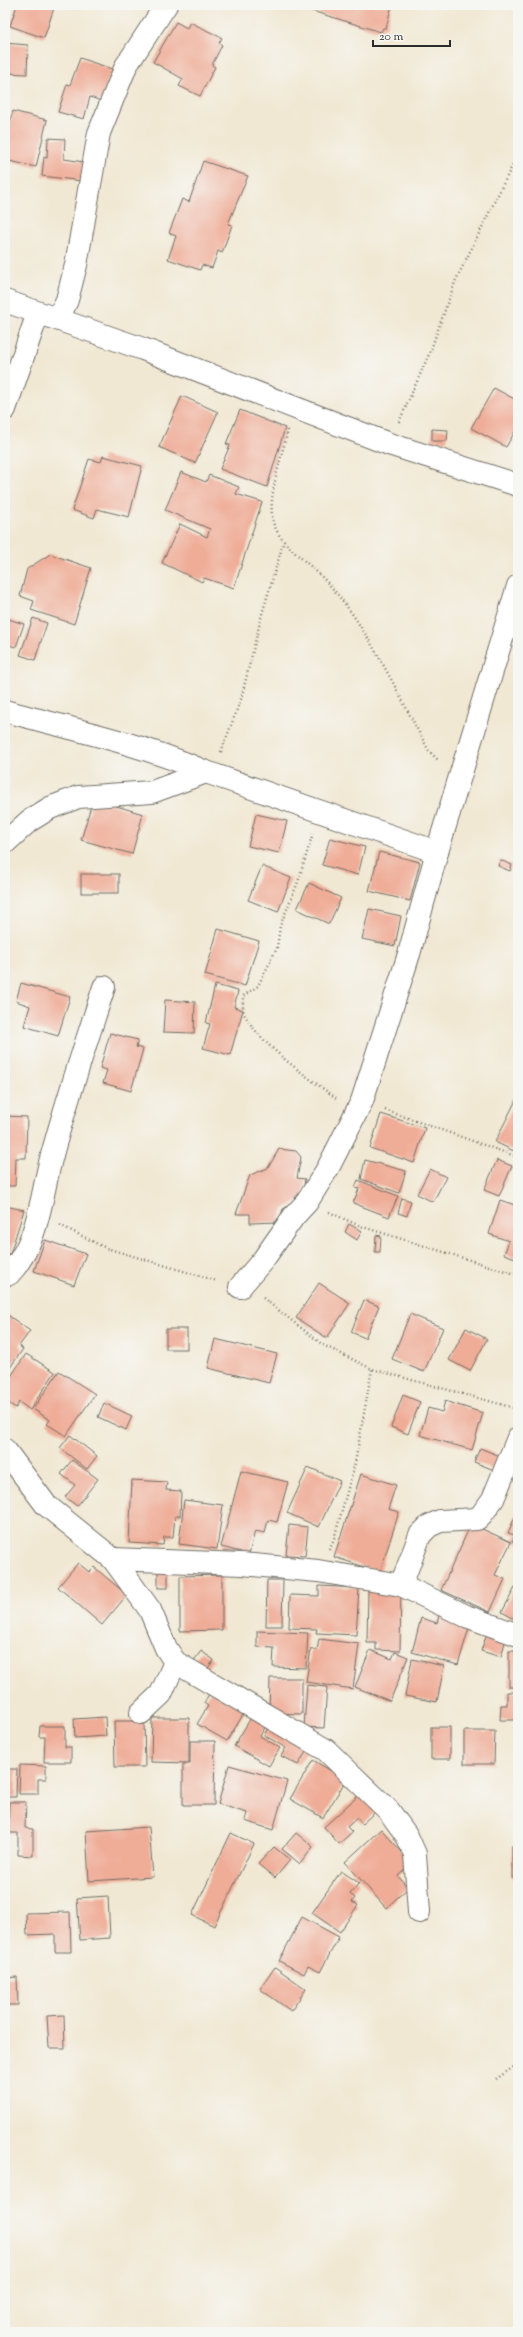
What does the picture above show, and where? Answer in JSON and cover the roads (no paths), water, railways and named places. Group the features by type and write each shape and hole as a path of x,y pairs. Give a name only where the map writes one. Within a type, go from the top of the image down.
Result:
{"street":[{"path":"5,409 48,316 66,300 76,265 99,133 126,66 166,5"},
{"path":"5,301 143,349 389,444 518,485"},
{"path":"240,1287 263,1260 294,1216 307,1202 328,1168 359,1107 409,954 437,852 460,783 518,586"},
{"path":"5,711 98,735 181,761 208,772 437,852"},
{"path":"5,843 34,818 50,808 78,797 152,792 208,772"},
{"path":"5,1274 9,1274 20,1262 38,1214 52,1156 104,987"},
{"path":"402,1584 420,1535 429,1526 440,1521 477,1519 482,1514 493,1499 518,1438"},
{"path":"5,1450 46,1505 113,1559 150,1610 166,1648 175,1662 326,1750 389,1811 407,1836 415,1854 419,1912"},
{"path":"113,1559 242,1564 318,1571 402,1584 466,1616 518,1635"},
{"path":"141,1713 161,1694 175,1662"}]}
